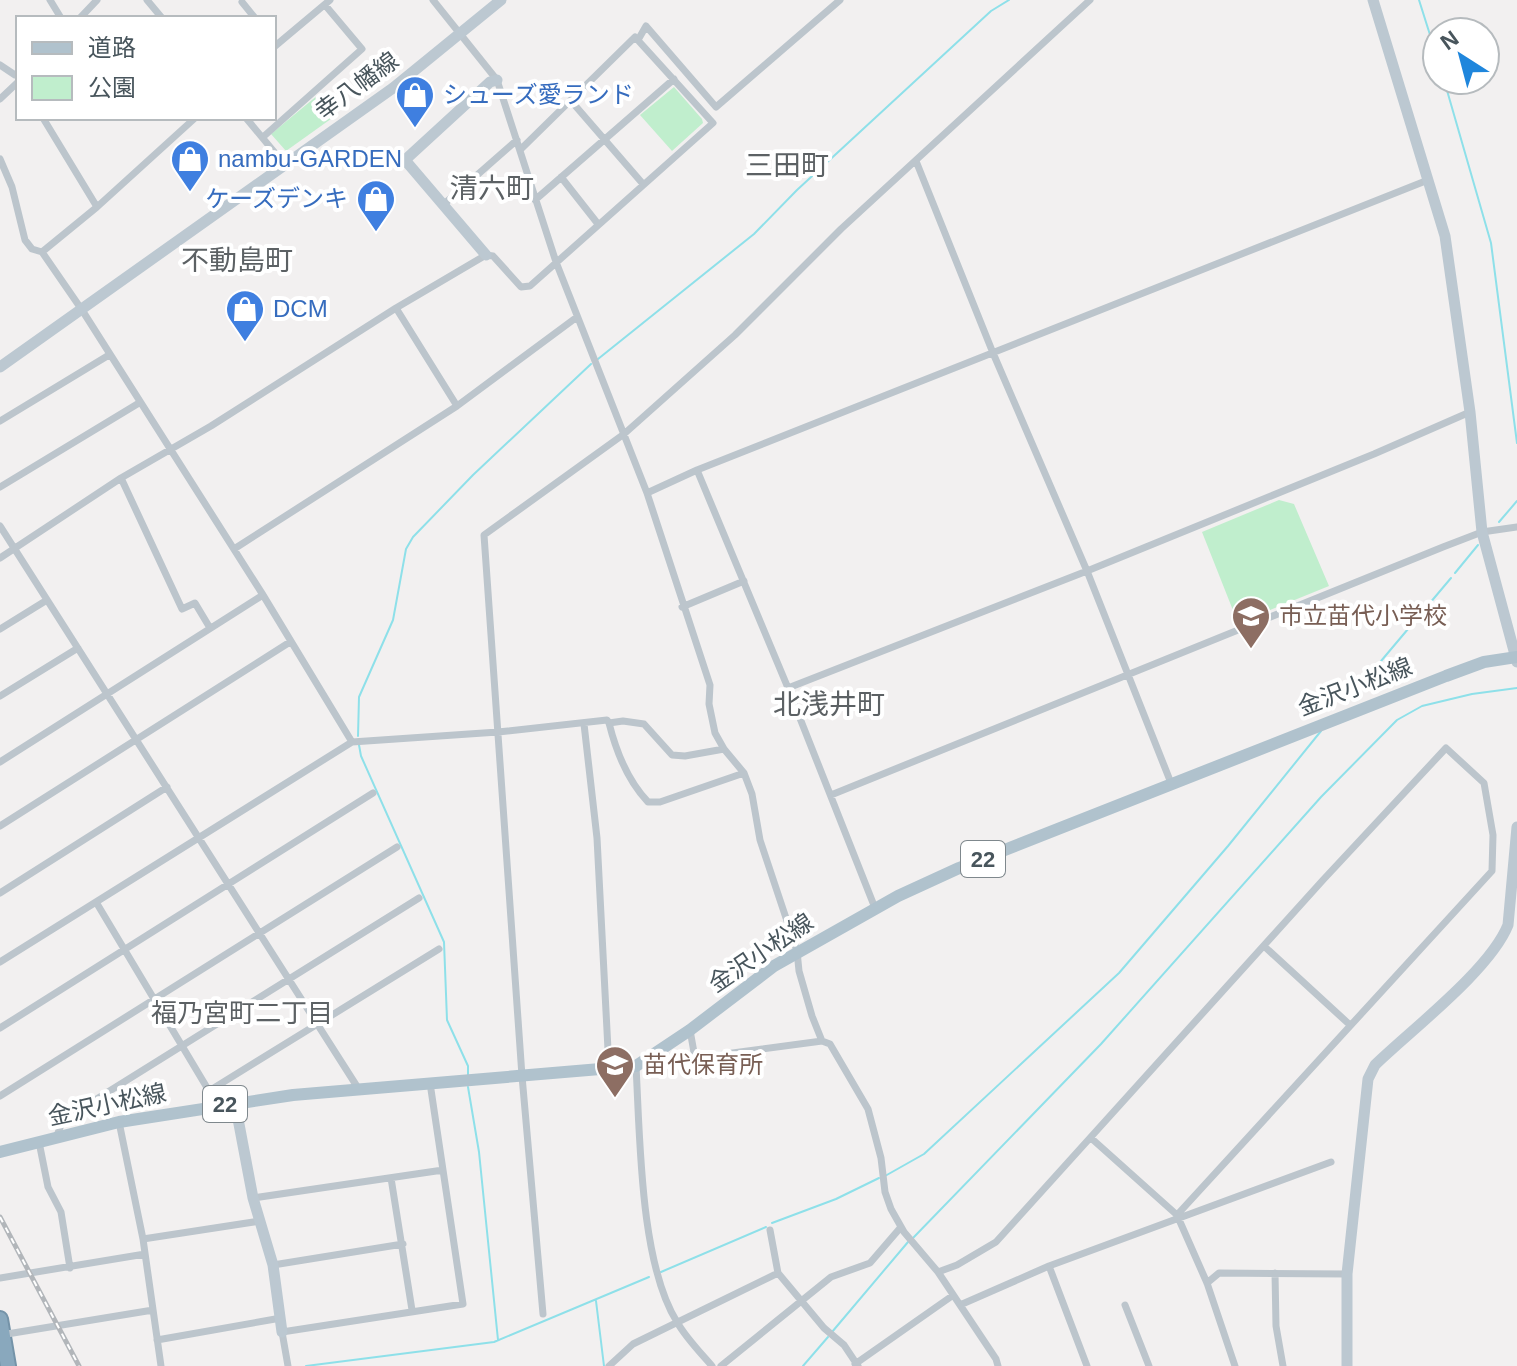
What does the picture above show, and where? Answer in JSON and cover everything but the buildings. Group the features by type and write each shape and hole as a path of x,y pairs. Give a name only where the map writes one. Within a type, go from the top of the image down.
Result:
{"highway":[{"path":"0,1319 8,1366"}],"main road":[{"name":"金沢小松線","path":"0,1152 119,1122 235,1103 358,1088 636,1066 797,951 875,908 959,868 1446,676 1484,662 1517,659"}],"street":[{"path":"82,16 97,0"},
{"path":"147,0 160,16"},
{"path":"433,0 497,80 556,262 647,493 710,685 709,704 715,733 744,773 752,794 760,840 797,951 799,971 822,1041"},
{"name":"幸八幡線","path":"0,367 393,88 501,0"},
{"path":"638,40 646,26 716,107 840,0"},
{"path":"543,1314 522,1076 484,535 624,434 735,335 841,229 1090,0"},
{"path":"1373,0 1445,236 1470,412 1482,532 1514,628 1517,659"},
{"path":"263,137 362,49 327,2 276,43"},
{"path":"0,558 121,478 211,426 396,308 486,255 493,256 521,287 530,286 713,123 635,37 520,150"},
{"path":"535,200 674,79"},
{"path":"486,255 405,160 490,82 497,80"},
{"path":"0,99 16,84"},
{"path":"572,102 643,184"},
{"path":"44,120 97,207"},
{"path":"42,252 193,120"},
{"path":"248,120 285,165"},
{"path":"443,205 517,140"},
{"path":"0,159 12,187 25,240 32,249 42,252 82,310 263,595 352,742"},
{"path":"916,161 993,353 1087,571 1171,783"},
{"path":"561,177 598,224"},
{"path":"647,493 697,470 1428,180"},
{"path":"396,308 457,406"},
{"path":"234,549 457,406 577,317"},
{"path":"0,421 109,355"},
{"path":"0,487 139,403"},
{"path":"788,688 1087,571 1470,412"},
{"path":"697,470 875,908"},
{"path":"121,478 182,609 195,603 210,628"},
{"path":"0,526 358,1088"},
{"path":"831,795 1482,532 1517,527"},
{"path":"682,607 744,581"},
{"path":"0,762 263,595"},
{"path":"0,629 47,600"},
{"path":"0,826 290,642"},
{"path":"0,696 78,648"},
{"path":"0,962 352,742 498,732 607,720 629,776 648,802 660,802 744,773"},
{"path":"609,723 644,724 672,755 717,753 724,749"},
{"path":"584,724 597,838 609,1070"},
{"path":"934,1269 957,1265 996,1242 1446,748 1484,783 1493,835 1492,871 1178,1216"},
{"path":"0,893 167,787"},
{"path":"0,1028 373,793"},
{"path":"1347,1366 1343,1274 1368,1079 1375,1065 1446,1000 1502,940 1508,925 1517,827"},
{"path":"0,1096 397,847"},
{"path":"56,1138 63,1120 419,898"},
{"path":"96,902 209,1091 213,1106"},
{"path":"1265,947 1350,1025"},
{"path":"209,1091 439,949"},
{"path":"690,1030 695,1058 822,1041 830,1044 868,1109 891,1209 903,1230 960,1305 998,1366"},
{"path":"636,1066 643,1175 655,1268 677,1323 712,1366"},
{"path":"282,1332 463,1304 430,1083"},
{"path":"235,1103 253,1198 273,1265 288,1366"},
{"path":"119,1122 143,1239 160,1366"},
{"path":"1091,1138 1178,1216 1207,1283 1235,1366"},
{"path":"39,1142 48,1187 61,1212 70,1268"},
{"path":"960,1305 1049,1266 1178,1216 1331,1162"},
{"path":"253,1198 443,1170"},
{"path":"391,1178 412,1310"},
{"path":"143,1239 260,1221"},
{"path":"770,1230 778,1273 856,1365 952,1296"},
{"path":"721,1366 831,1277 870,1263 903,1230"},
{"path":"273,1265 403,1244"},
{"path":"0,1278 145,1254"},
{"path":"1049,1266 1087,1366"},
{"path":"609,1366 633,1344 778,1273"},
{"path":"1207,1283 1219,1273 1343,1274"},
{"path":"1275,1273 1276,1326 1283,1366"},
{"path":"1125,1305 1149,1366"},
{"path":"1,1335 153,1310"},
{"path":"157,1340 281,1318"}],"green space":[{"path":"674,87 703,123 672,151 640,115"},
{"path":"318,95 335,116 286,151 271,134"},
{"path":"1279,500 1294,504 1329,586 1238,623 1202,532"}],"waterway":[{"path":"598,359 754,234 797,190 991,11 1009,0"},
{"path":"1419,0 1424,16"},
{"path":"1449,96 1491,243 1517,443"},
{"path":"358,736 359,697 393,620 406,549 413,537 473,475 591,364"},
{"path":"1499,522 1517,501"},
{"path":"1455,573 1478,545"},
{"path":"1349,699 1451,578"},
{"path":"913,1238 1101,1044 1321,797 1397,720 1422,706 1472,694 1517,688"},
{"path":"885,1176 924,1154 1119,973 1321,731"},
{"path":"359,745 361,756 444,942 447,1020 468,1066 468,1077"},
{"path":"468,1087 479,1152 498,1340"},
{"path":"772,1223 836,1199 879,1178"},
{"path":"661,1272 766,1227"},
{"path":"832,1332 908,1242"},
{"path":"306,1366 494,1342 649,1277"},
{"path":"596,1301 604,1366"},
{"path":"803,1366 828,1337"}],"railway":[{"path":"0,1217 79,1366"}],"place":[{"name":"シューズ愛ランド","path":"415,129"},
{"name":"nambu-GARDEN","path":"190,193"},
{"name":"ケーズデンキ","path":"376,233"},
{"name":"DCM","path":"245,343"},
{"name":"市立苗代小学校","path":"1251,650"},
{"name":"苗代保育所","path":"615,1099"}],"district":[{"name":"三田町","path":"787,165"},
{"name":"清六町","path":"492,188"},
{"name":"不動島町","path":"237,260"},
{"name":"北浅井町","path":"829,704"},
{"name":"福乃宮町二丁目","path":"242,1013"}]}
